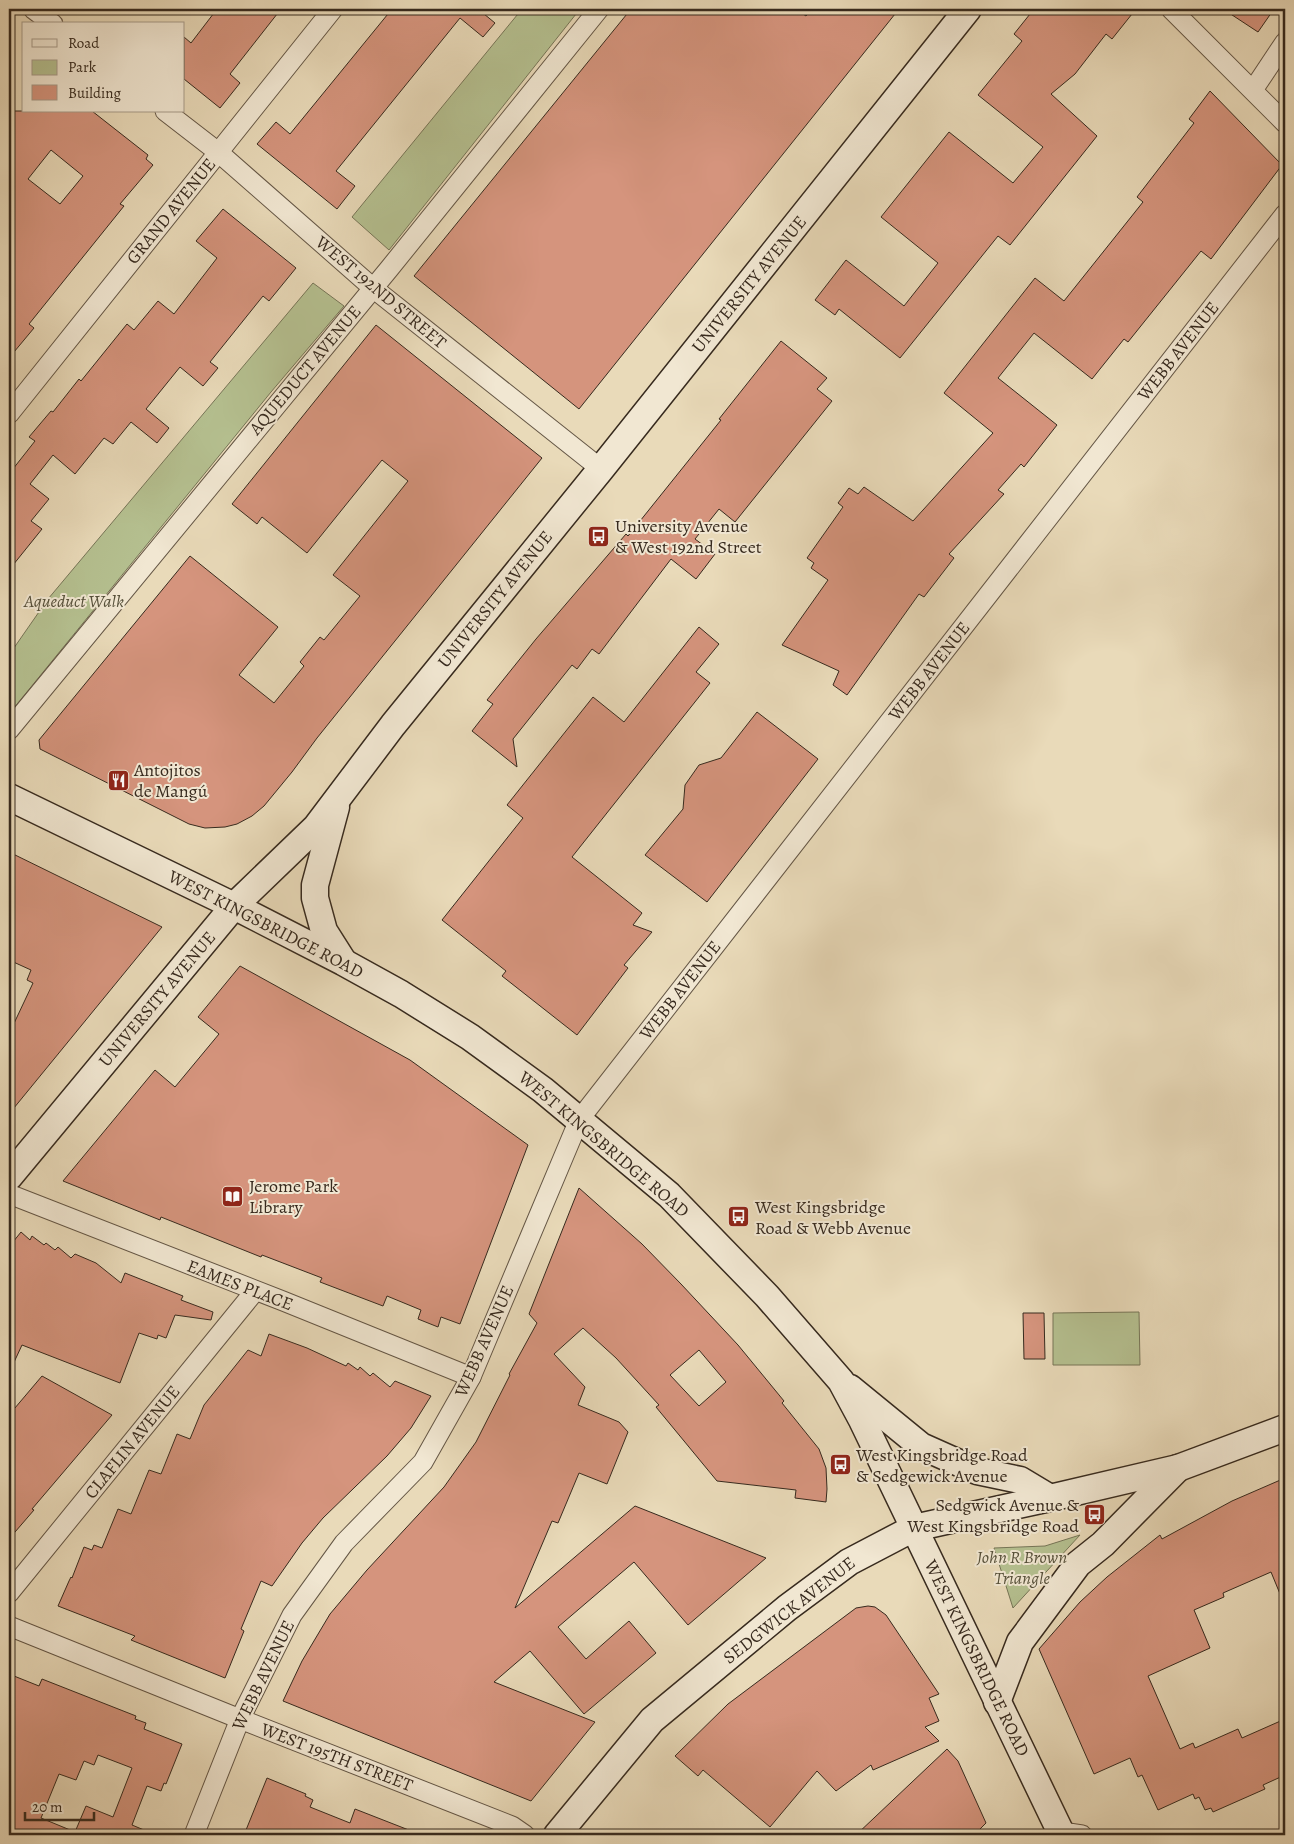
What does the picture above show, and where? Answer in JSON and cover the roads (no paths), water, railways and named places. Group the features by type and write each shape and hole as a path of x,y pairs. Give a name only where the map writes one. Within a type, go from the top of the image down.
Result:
{"street":[{"path":"33,9 50,22"},
{"name":"GRAND AVENUE","path":"9,414 334,9"},
{"name":"AQUEDUCT AVENUE","path":"9,730 373,288 599,9"},
{"name":"UNIVERSITY AVENUE","path":"9,1178 234,906 316,827 393,725 601,469 968,9"},
{"path":"1171,9 1285,124"},
{"path":"1252,90 1285,42"},
{"name":"WEST 192ND STREET","path":"166,112 218,152 373,288 601,469"},
{"name":"WEBB AVENUE","path":"194,1835 240,1719 292,1615 344,1544 423,1462 471,1377 579,1120 1285,214"},
{"path":"339,796 315,885 315,898 324,931 343,962"},
{"name":"WEST KINGSBRIDGE ROAD","path":"9,797 234,906 401,994 470,1037 543,1090 668,1195 767,1296 842,1381 997,1702 1066,1834"},
{"name":"EAMES PLACE","path":"9,1194 471,1377"},
{"name":"CLAFLIN AVENUE","path":"9,1592 255,1291"},
{"path":"842,1381 921,1446 977,1470 1020,1480 1050,1498"},
{"name":"SEDGWICK AVENUE","path":"557,1835 652,1720 786,1608 848,1562 914,1528 1178,1468 1285,1428"},
{"path":"997,1702 1020,1642 1078,1564 1103,1544 1178,1468"},
{"name":"WEST 195TH STREET","path":"9,1626 512,1826 525,1835"}],"place":[{"name":"University Avenue & West 192nd Street","path":"599,536"},
{"name":"Antojitos de Mangú","path":"118,780"},
{"name":"Jerome Park Library","path":"233,1196"},
{"name":"West Kingsbridge Road & Webb Avenue","path":"739,1217"},
{"name":"West Kingsbridge Road & Sedgewick Avenue","path":"840,1465"},
{"name":"Sedgwick Avenue & West Kingsbridge Road","path":"1095,1515"}],"park label":[{"name":"Aqueduct Walk","path":"74,601"},
{"name":"John R Brown Triangle","path":"1022,1567"}]}
